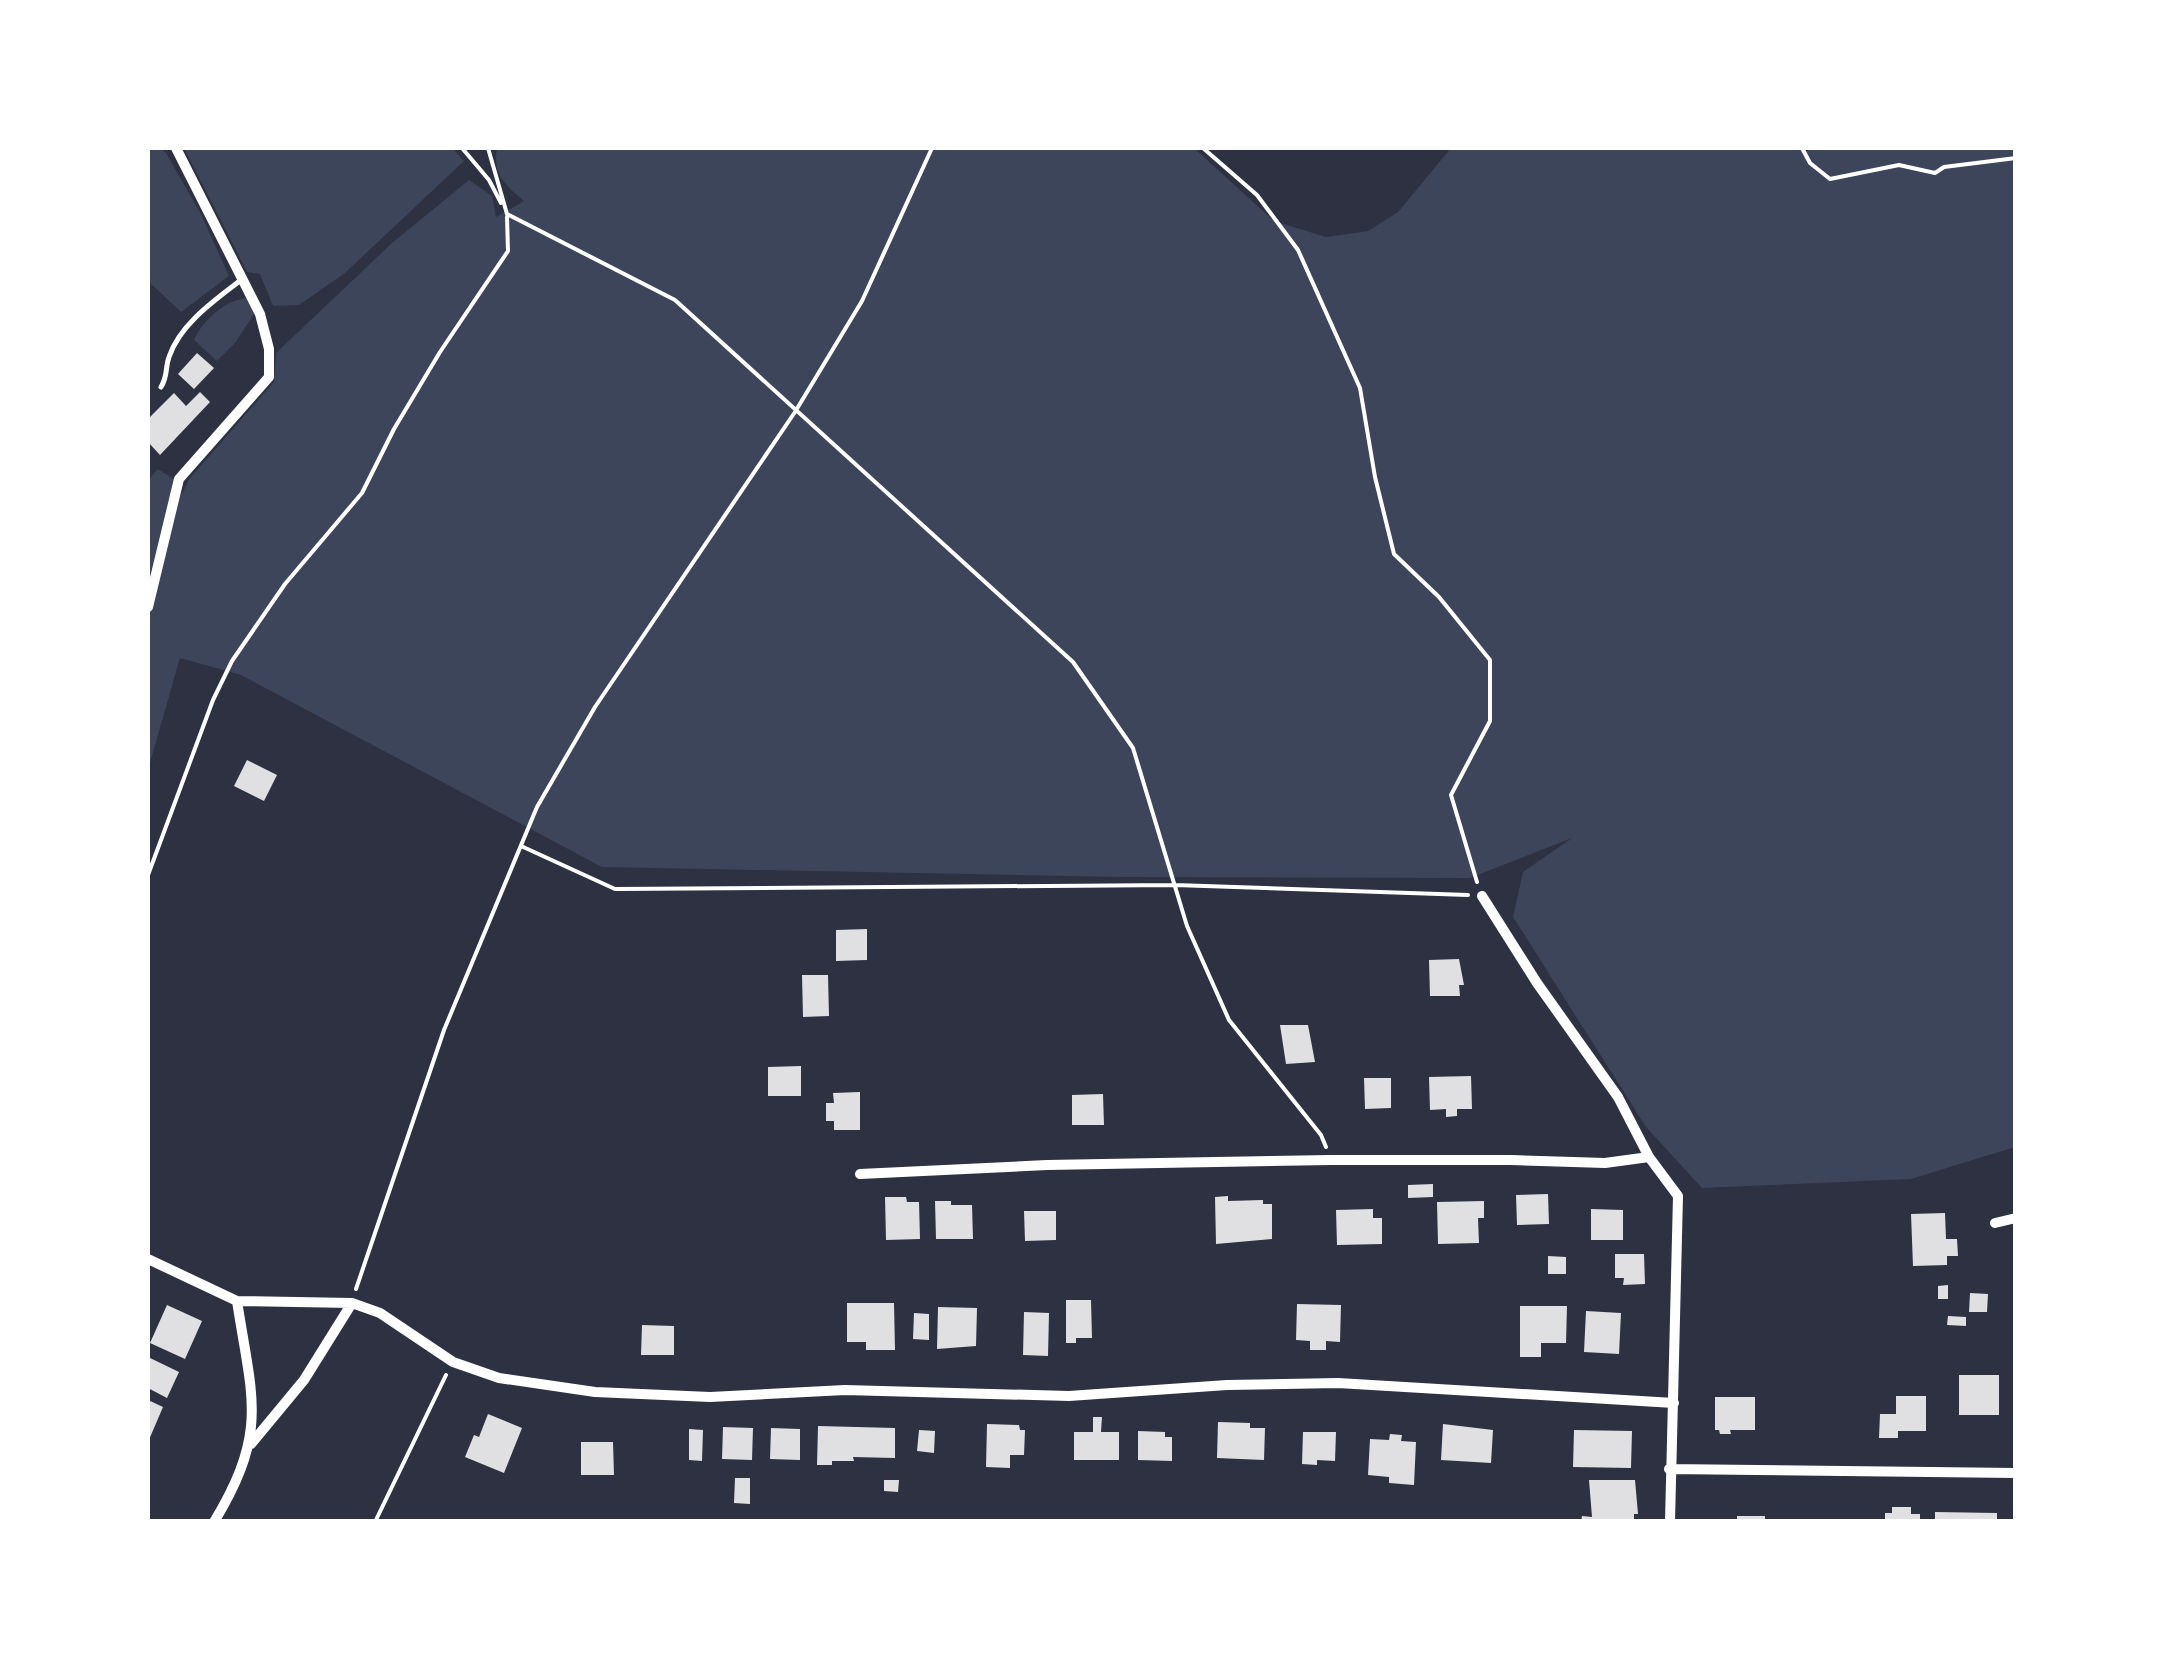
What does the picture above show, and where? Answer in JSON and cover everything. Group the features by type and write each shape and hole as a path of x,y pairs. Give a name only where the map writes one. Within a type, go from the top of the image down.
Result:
{"street":[{"path":"148,607 179,478 268,377 270,349 260,314 176,148"},
{"path":"1482,896 1537,983 1618,1097 1650,1157 1678,1196 1670,1522"},
{"path":"860,1174 1047,1165 1330,1160 1605,1164 1650,1157"},
{"path":"1995,1223 2016,1218"},
{"path":"148,1258 237,1301 352,1303 380,1313 453,1362 499,1378 595,1392 710,1397 845,1390 1070,1396 1227,1385 1338,1383 1674,1403"},
{"path":"214,1522 238,1482 254,1413 237,1301"},
{"path":"249,1447 304,1380 352,1303"},
{"path":"1669,1469 2016,1473"}],"lane":[{"path":"161,388 167,378 169,356 186,330 202,310 241,280"}],"path":[{"path":"462,148 490,180 507,214 675,300 1073,662 1133,748 1187,926 1229,1020 1321,1134 1330,1160"},
{"path":"148,875 213,700 232,661 285,584 362,493 440,352 508,252 507,214 488,148"},
{"path":"352,1303 444,1030 537,807 595,708 794,412 862,301 932,148"},
{"path":"521,846 615,889 1175,885 1482,896 1451,795 1490,721 1490,660 1439,596 1394,554 1375,477 1360,388 1298,250 1258,195 1203,148"},
{"path":"1802,148 1810,163 1830,179 1900,165 1935,174 1944,167 2016,158"},
{"path":"375,1522 453,1362"}],"shaded area":[{"path":"148,148 160,148 166,153 201,214 229,276 181,312 148,281"},
{"path":"184,148 452,148 464,161 345,273 299,305 273,306 260,274 247,272"},
{"path":"497,148 1194,148 1274,221 1326,237 1368,231 1398,212 1451,148 2015,148 2015,1147 1911,1179 1702,1188 1646,1127 1513,917 1523,872 1572,838 1470,878 1119,877 602,867 241,675 180,658 148,770 148,618 176,505 190,478 274,382 276,353 392,243 469,180 492,196 496,217 524,201 499,172"},
{"path":"247,298 256,311 235,343 217,361 194,340 216,312"},
{"path":"158,469 175,480 148,584 148,480"}],"building":[{"path":"197,353 214,368 194,389 178,374"},
{"path":"200,392 210,402 160,455 148,442 148,419 174,393 186,406"},
{"path":"247,760 277,775 264,801 234,786"},
{"path":"867,929 867,960 836,961 836,930"},
{"path":"1459,959 1464,985 1459,985 1460,996 1430,996 1429,960"},
{"path":"802,975 828,975 829,1016 803,1017"},
{"path":"1280,1025 1308,1025 1315,1062 1286,1064"},
{"path":"801,1066 801,1096 768,1096 768,1067"},
{"path":"1471,1076 1472,1109 1457,1109 1457,1116 1446,1117 1446,1109 1430,1110 1429,1077"},
{"path":"1364,1078 1391,1078 1391,1108 1365,1109"},
{"path":"860,1092 860,1130 834,1130 834,1121 826,1121 826,1103 834,1103 833,1093"},
{"path":"1103,1094 1104,1125 1072,1125 1072,1095"},
{"path":"1433,1184 1433,1197 1408,1198 1408,1185"},
{"path":"1548,1194 1549,1224 1517,1225 1516,1195"},
{"path":"1228,1196 1228,1201 1263,1200 1263,1204 1272,1204 1272,1239 1216,1244 1215,1197"},
{"path":"885,1197 906,1197 907,1202 919,1202 920,1239 886,1240"},
{"path":"935,1201 972,1205 973,1239 936,1239"},
{"path":"1484,1201 1484,1218 1478,1218 1479,1243 1438,1244 1437,1202"},
{"path":"1373,1209 1373,1218 1382,1218 1382,1244 1337,1245 1336,1210"},
{"path":"1591,1209 1623,1210 1623,1240 1591,1240"},
{"path":"1024,1211 1056,1211 1056,1240 1025,1241"},
{"path":"1945,1213 1946,1239 1957,1239 1958,1256 1947,1256 1947,1265 1913,1266 1911,1214"},
{"path":"1615,1254 1644,1254 1645,1284 1623,1285 1624,1278 1615,1278"},
{"path":"1548,1256 1566,1257 1566,1274 1548,1274"},
{"path":"1948,1285 1948,1299 1938,1299 1938,1286"},
{"path":"1970,1293 1988,1294 1987,1312 1969,1312"},
{"path":"1066,1300 1091,1300 1092,1338 1076,1338 1076,1343 1066,1343"},
{"path":"847,1303 894,1303 895,1350 866,1350 866,1342 847,1342"},
{"path":"1297,1304 1341,1305 1340,1342 1326,1341 1326,1350 1310,1350 1310,1341 1296,1340"},
{"path":"167,1305 202,1321 185,1359 150,1343"},
{"path":"1520,1306 1567,1306 1566,1343 1541,1343 1541,1357 1520,1357"},
{"path":"938,1307 977,1308 976,1346 937,1349"},
{"path":"1586,1311 1621,1313 1619,1354 1584,1352"},
{"path":"1024,1312 1049,1313 1048,1356 1023,1355"},
{"path":"914,1313 929,1314 929,1340 913,1339"},
{"path":"1948,1316 1966,1317 1966,1326 1947,1325"},
{"path":"642,1325 674,1326 674,1355 641,1355"},
{"path":"148,1357 179,1372 167,1398 148,1388"},
{"path":"1959,1375 1999,1375 1999,1415 1959,1415"},
{"path":"1896,1396 1926,1396 1926,1431 1898,1431 1898,1438 1879,1438 1880,1414 1896,1414"},
{"path":"1715,1397 1755,1397 1755,1430 1720,1434 1715,1430"},
{"path":"148,1400 163,1407 148,1442"},
{"path":"488,1414 522,1428 504,1473 465,1457"},
{"path":"1093,1417 1102,1417 1101,1432 1119,1432 1119,1460 1074,1460 1074,1432 1093,1432"},
{"path":"1218,1422 1250,1423 1250,1428 1265,1428 1264,1460 1217,1458"},
{"path":"987,1424 1019,1425 1020,1430 1025,1430 1024,1455 1010,1455 1010,1468 986,1467"},
{"path":"1443,1424 1493,1430 1491,1463 1441,1460"},
{"path":"818,1426 895,1428 895,1458 853,1457 854,1461 817,1465"},
{"path":"723,1427 753,1428 752,1460 722,1459"},
{"path":"771,1428 800,1429 800,1460 770,1459"},
{"path":"689,1429 703,1430 702,1461 689,1460"},
{"path":"919,1430 935,1431 934,1453 917,1451"},
{"path":"1574,1430 1632,1431 1631,1468 1573,1467"},
{"path":"1138,1431 1165,1432 1165,1437 1172,1437 1172,1461 1138,1460"},
{"path":"1303,1432 1336,1432 1335,1461 1302,1464"},
{"path":"1390,1434 1402,1435 1401,1441 1416,1442 1414,1485 1389,1483 1389,1477 1368,1475 1370,1439 1389,1440"},
{"path":"581,1442 613,1442 614,1475 581,1475"},
{"path":"735,1478 750,1478 750,1504 734,1503"},
{"path":"884,1480 899,1480 898,1492 884,1491"},
{"path":"1589,1480 1635,1480 1638,1514 1634,1514 1634,1522 1581,1522 1582,1516 1592,1517"},
{"path":"1892,1507 1911,1507 1911,1514 1920,1514 1920,1522 1885,1522 1885,1513 1892,1513"},
{"path":"1935,1512 1997,1513 1997,1522 1935,1522"},
{"path":"1737,1516 1765,1516 1765,1522 1737,1522"}]}
